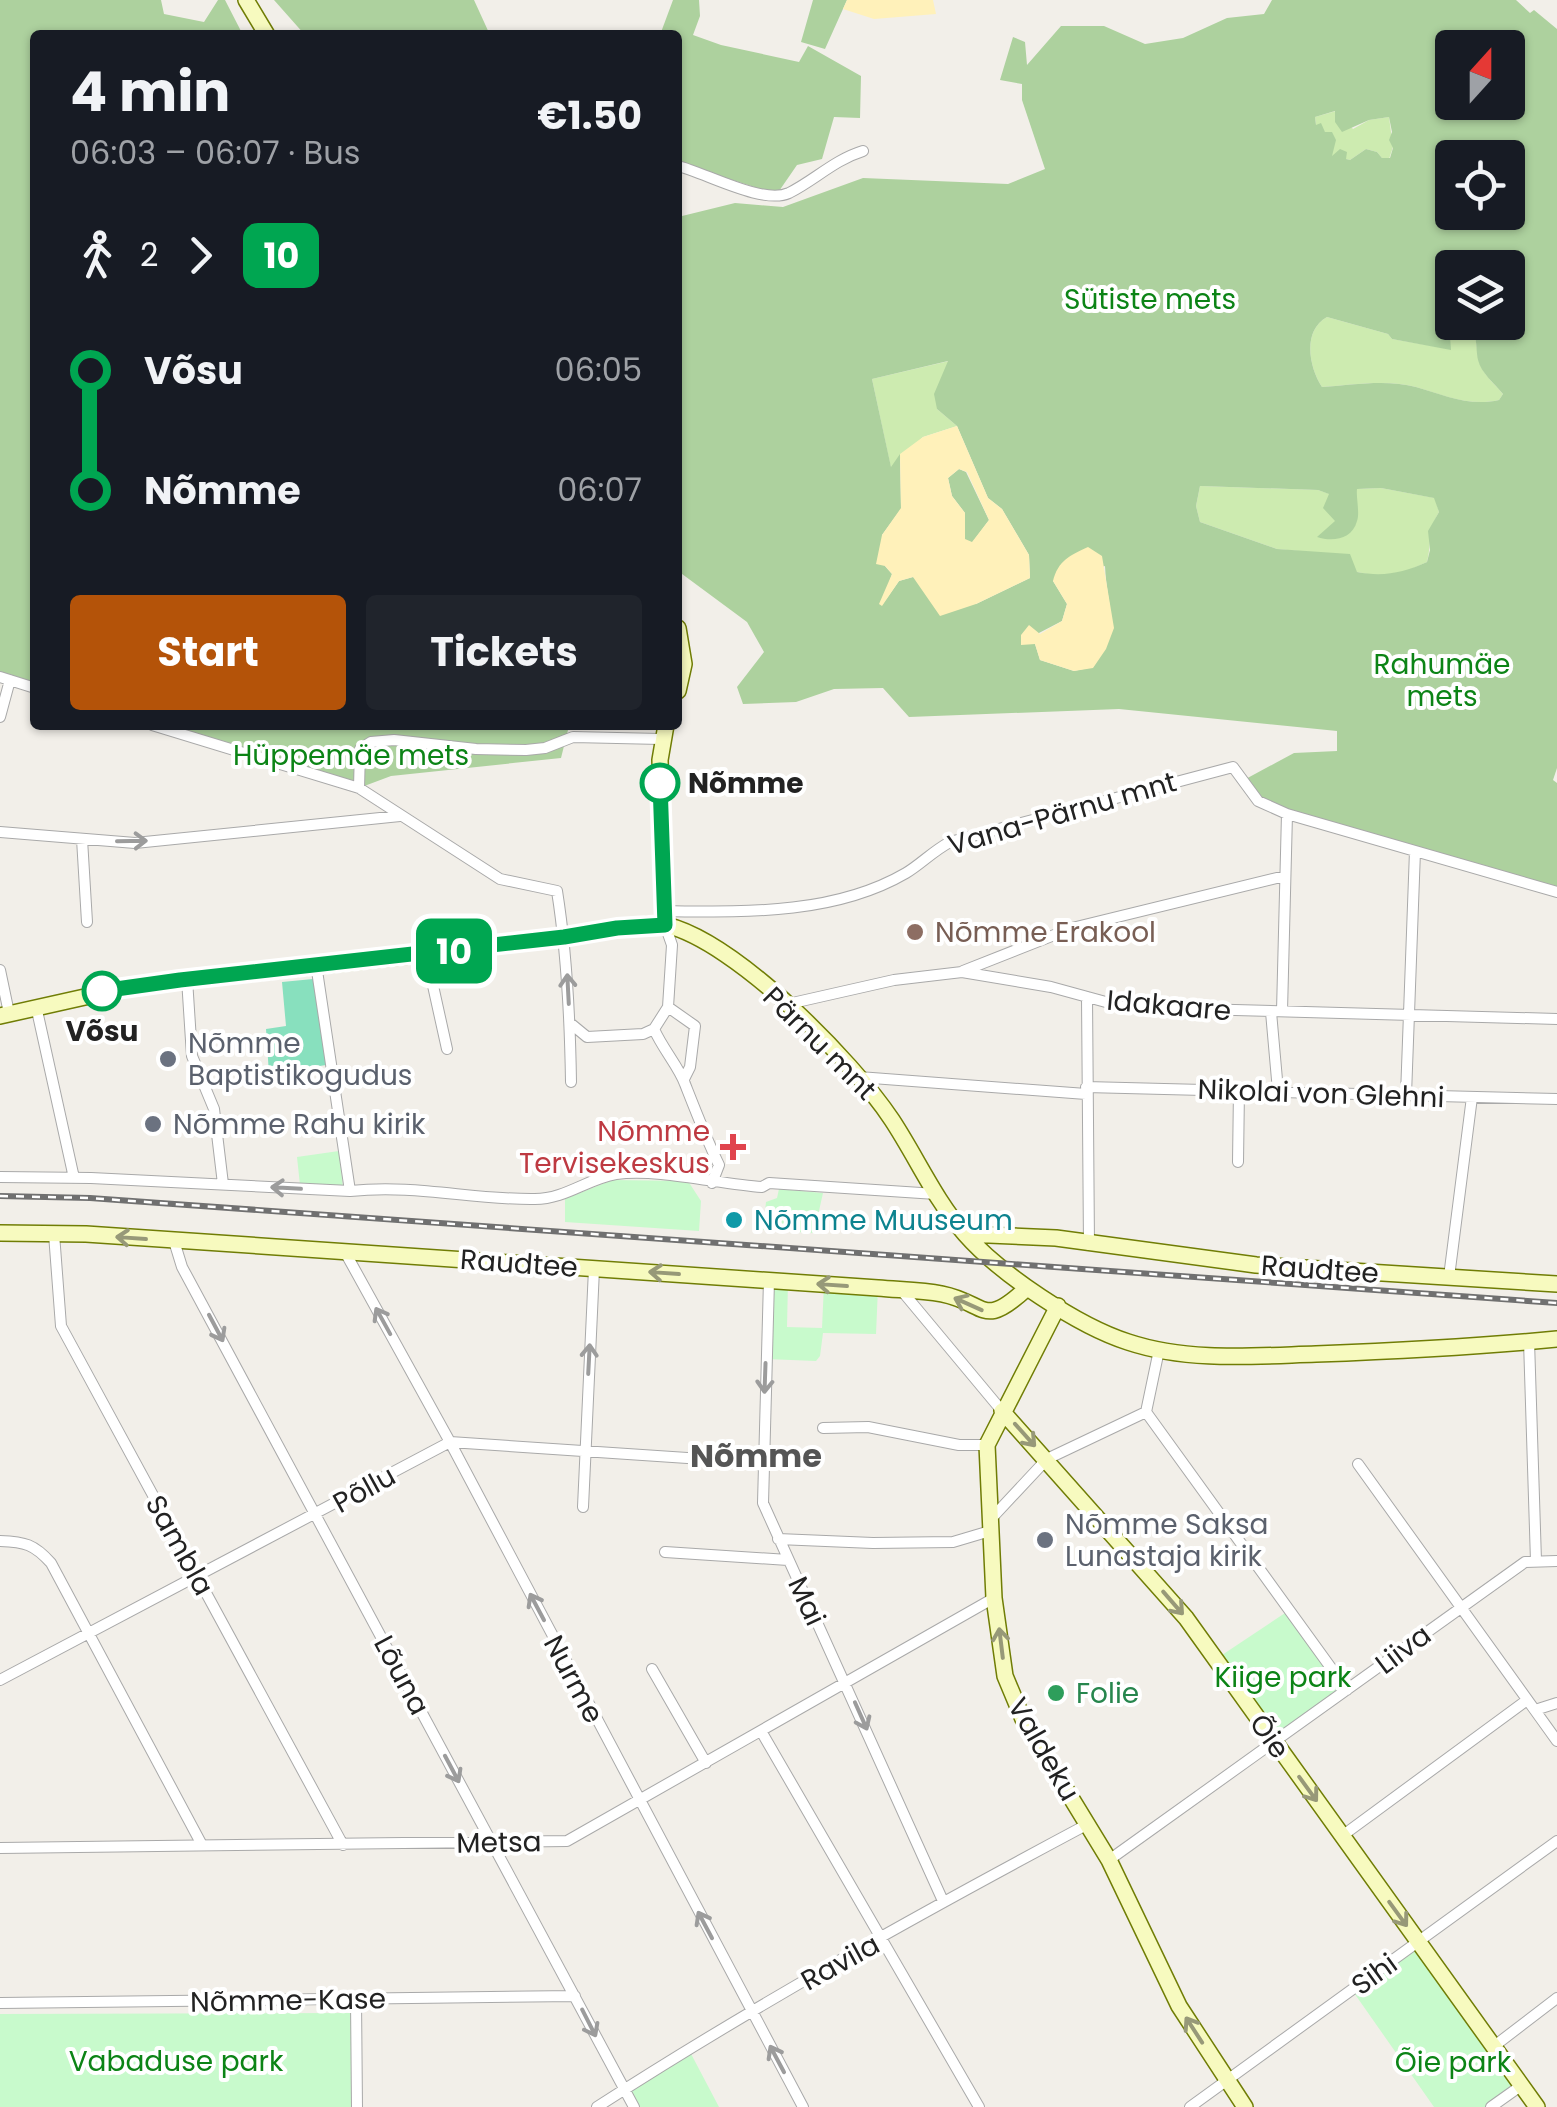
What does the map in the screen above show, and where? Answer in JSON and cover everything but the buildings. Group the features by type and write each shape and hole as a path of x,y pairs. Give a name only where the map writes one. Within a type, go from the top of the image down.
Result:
{"street":[{"path":"246,0 264,30"},
{"path":"682,167 778,196 839,159 863,151"},
{"path":"0,717 5,678 30,686"},
{"path":"168,730 359,788 500,880 557,890 570,1023 570,1082"},
{"path":"359,788 360,749 371,742 394,740 476,750 526,750 545,748 573,736 664,732 665,918 672,946 668,1007 654,1029 643,1034 587,1037 570,1023"},
{"name":"Vana-Pärnu mnt","path":"665,918 692,911 824,904 908,872 928,854 950,842 1233,767 1258,801 1287,814"},
{"path":"1278,1090 1276,1012 1287,814 1557,892"},
{"path":"0,832 135,843 400,816"},
{"path":"82,839 87,922"},
{"path":"1406,1095 1415,851"},
{"path":"962,972 1072,928 1285,876"},
{"path":"0,970 4,1015 105,991 186,979 564,937 665,918"},
{"name":"Pärnu mnt","path":"665,918 742,966 788,1004 858,1076 893,1122 964,1234 1001,1269 1027,1288 1125,1342 1159,1350 1244,1356 1557,1338"},
{"path":"426,954 447,1049"},
{"path":"316,964 350,1191"},
{"name":"Idakaare","path":"788,1004 894,980 962,972 1051,987 1124,1007 1557,1019"},
{"path":"186,979 192,1056 214,1110 223,1184"},
{"path":"1086,997 1089,1245"},
{"path":"36,1006 74,1178"},
{"path":"668,1007 695,1026 690,1067 684,1080"},
{"path":"654,1029 672,1066 684,1080 719,1165 714,1179"},
{"name":"Nikolai von Glehni","path":"858,1076 1086,1091 1278,1090 1557,1098"},
{"path":"1238,1162 1239,1090"},
{"path":"1450,1278 1472,1097"},
{"path":"0,1177 350,1191 425,1188 536,1199 572,1192 619,1174 714,1179 762,1187 776,1183 936,1194"},
{"name":"Raudtee","path":"0,1233 174,1240 902,1290 952,1297 991,1311 1008,1304 1027,1288"},
{"name":"Sambla","path":"54,1234 61,1326 343,1844"},
{"name":"Raudtee","path":"964,1234 1048,1237 1256,1265 1557,1284"},
{"name":"Lõuna","path":"174,1240 182,1267 634,2107"},
{"name":"Nurme","path":"344,1252 450,1442 803,2107"},
{"path":"583,1507 594,1269"},
{"name":"Mai","path":"769,1280 763,1502 943,1901"},
{"name":"Õie","path":"902,1290 912,1307 1186,1618 1537,2107"},
{"name":"Valdeku","path":"1058,1306 986,1445 994,1598 1010,1693 1109,1860 1180,2006 1245,2107"},
{"path":"1529,1342 1536,1561"},
{"path":"1159,1350 1146,1412 1347,1690"},
{"path":"778,1539 953,1542 990,1525 1047,1459 1146,1412"},
{"path":"823,1428 868,1427 959,1445 986,1445"},
{"path":"450,1442 762,1464"},
{"name":"Põllu","path":"0,1680 450,1442"},
{"path":"1358,1464 1557,1742"},
{"path":"0,1541 27,1542 51,1564 202,1845"},
{"path":"666,1552 788,1560"},
{"name":"Liiva","path":"1109,1860 1525,1562 1557,1561"},
{"name":"Metsa","path":"0,1848 567,1842 994,1598"},
{"path":"652,1669 706,1764"},
{"path":"1342,1836 1527,1700"},
{"path":"1534,1710 1557,1704"},
{"path":"761,1731 979,2107"},
{"name":"Ravila","path":"596,2107 751,2011 943,1901 1088,1824"},
{"name":"Sihi","path":"1190,2107 1557,1841"},
{"name":"Nõmme-Kase","path":"0,2003 575,1996"},
{"path":"1494,2047 1557,1998"},
{"path":"356,2000 357,2107"},
{"path":"1491,2107 1522,2086"}],"green space":[{"path":"0,0 161,0 164,14 204,22 218,0 225,0 240,30 30,30 30,686 0,677"},
{"path":"274,0 474,0 488,30 301,30"},
{"path":"673,0 699,0 700,16 693,35 799,62 808,46 861,76 860,118 834,117 822,159 797,165 777,194 682,164 682,30 662,30"},
{"path":"813,0 847,0 825,49 801,42"},
{"name":"Sütiste mets","path":"1272,0 1516,0 1557,29 1557,768 1553,780 1557,783 1557,892 1258,801 1242,781 1294,753 1337,751 1337,731 1119,709 909,717 883,688 834,689 796,702 743,704 737,687 764,652 747,622 682,574 682,216 735,203 783,207 863,178 1008,184 1045,169 1022,100 1022,84 1000,80 1013,37 1025,42 1027,65 1061,26 1104,26 1145,44 1183,38 1227,18 1264,14","holes":["1335,111 1335,122 1342,132 1369,120 1389,117 1393,148 1390,158 1366,149 1350,160 1346,159 1347,152 1340,149 1332,156 1336,140 1321,123 1316,125 1315,117","948,361 934,394 937,409 957,426 988,498 1002,509 1029,555 1030,578 976,604 913,577 899,581 882,605 892,574 885,566 882,535 901,509 900,454 891,467 872,379","1200,486 1318,490 1329,494 1323,508 1335,521 1317,537 1329,539 1346,536 1354,527 1357,489 1381,488 1434,498 1439,512 1428,531 1427,562 1401,571 1366,573 1357,572 1350,554 1277,549 1200,522 1196,506","1105,566 1110,629 1093,667 1074,671 1040,660 1035,644 1037,634 1062,621 1067,604 1053,581"]},
{"path":"1336,111 1353,129 1369,120 1389,117 1393,147 1389,159 1366,149 1350,160 1331,156 1325,132 1316,125 1315,117"},
{"path":"1327,317 1388,334 1392,339 1450,349 1447,340 1476,340 1481,368 1503,394 1499,400 1478,402 1393,383 1322,387 1310,350 1319,323"},
{"path":"949,361 937,409 957,426 923,437 891,468 872,379"},
{"path":"959,469 966,472 989,520 972,543 965,540 965,513 952,496 948,478"},
{"path":"1200,486 1318,490 1330,494 1357,521 1356,489 1381,488 1435,498 1439,512 1431,532 1427,562 1405,572 1378,576 1357,572 1309,552 1277,549 1200,522 1196,506"},
{"name":"Hüppemäe mets","path":"168,730 568,730 561,758 391,776 359,788"},
{"path":"313,979 326,1065 269,1074 266,1029 286,1026 282,982"},
{"path":"339,1151 343,1187 300,1185 297,1157"},
{"path":"612,1180 688,1181 701,1201 699,1231 565,1222 565,1199"},
{"path":"779,1189 823,1193 814,1233 763,1230 766,1202 777,1198"},
{"path":"769,1280 788,1282 787,1327 822,1328 824,1284 878,1288 876,1334 823,1333 816,1361 766,1359"},
{"name":"Kiige park","path":"1291,1609 1347,1690 1274,1742 1216,1659"},
{"name":"Õie park","path":"1418,1942 1522,2085 1491,2107 1434,2107 1352,1990"},
{"name":"Vabaduse park","path":"354,2013 351,2107 0,2107 0,2014"},
{"path":"689,2050 719,2107 634,2107 624,2089"}],"sand":[{"path":"847,0 933,0 936,14 874,19 843,9"},
{"path":"957,426 988,498 1002,509 1029,555 1030,578 940,616 913,577 899,581 882,606 879,604 892,574 885,566 876,564 882,535 901,508 900,454 923,437","holes":["959,469 967,472 989,520 972,542 965,539 965,513 952,496 948,478"]},
{"path":"1088,547 1102,556 1114,628 1093,668 1074,671 1040,660 1035,644 1021,645 1021,635 1029,625 1040,634 1062,621 1067,604 1053,581 1055,574 1066,560"}],"railway":[{"path":"0,1196 90,1198 1557,1303"}],"bus line":[{"name":"10","path":"102,991 665,925 660,783"}],"place":[{"name":"Nõmme","path":"660,783"},
{"name":"Nõmme Erakool","path":"915,932"},
{"name":"Võsu","path":"102,991"},
{"name":"Nõmme Baptistikogudus","path":"168,1059"},
{"name":"Nõmme Rahu kirik","path":"153,1124"},
{"name":"Nõmme Tervisekeskus","path":"733,1147"},
{"name":"Nõmme Muuseum","path":"734,1220"},
{"name":"Nõmme Saksa Lunastaja kirik","path":"1045,1540"},
{"name":"Folie","path":"1056,1693"}],"district":[{"name":"Nõmme","path":"756,1456"}],"park label":[{"name":"Rahumäe mets","path":"1442,680"}]}
